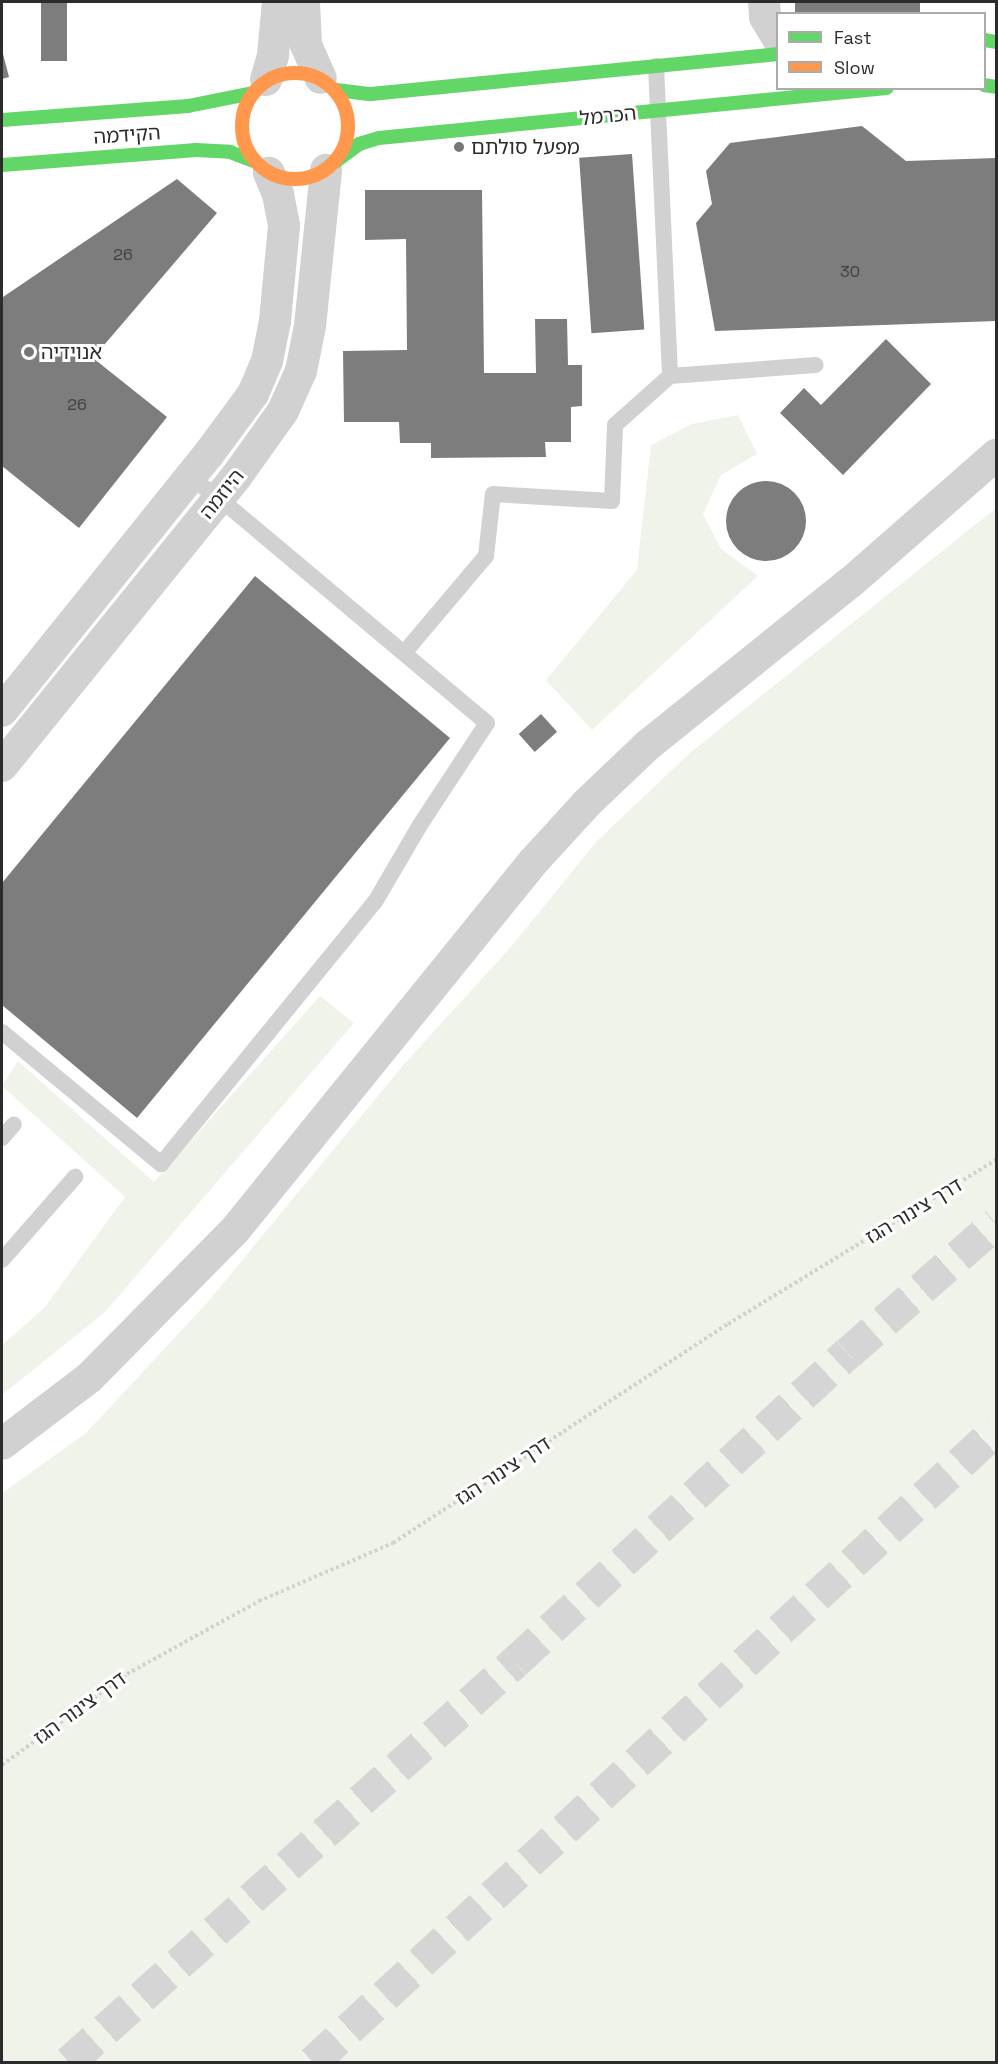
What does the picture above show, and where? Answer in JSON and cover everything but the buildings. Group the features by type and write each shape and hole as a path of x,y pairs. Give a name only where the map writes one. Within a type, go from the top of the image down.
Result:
{"street":[{"path":"278,2 273,56 259,86 244,109 242,126 245,145 262,167 287,179 304,179 331,165 345,145 349,125 345,106 306,45 304,2"},
{"path":"764,2 765,16 776,37"},
{"path":"259,86 284,73 302,72 329,84 371,94 776,54"},
{"name":"הקידמה","path":"2,120 188,106 259,86"},
{"name":"הכרמל","path":"331,165 359,144 379,138 867,90"},
{"name":"הקידמה","path":"2,165 196,150 230,152 262,167"},
{"name":"היוזמה","path":"2,766 219,498 283,411 301,371 310,326 331,165"},
{"name":"היוזמה","path":"2,711 190,478 253,394 267,361 275,321 284,225 278,194 262,167"},
{"path":"2,1444 89,1378 235,1230 533,862 587,803 648,745 851,582 996,455"}],"lane":[{"path":"656,66 656,111 670,375"},
{"path":"404,653 486,556 493,494 612,501 615,425 670,375 816,365"},
{"path":"2,1032 161,1164 375,902 420,825 487,723 219,498 190,478"},
{"path":"2,1138 14,1124"},
{"path":"2,1260 75,1177"}],"path":[{"name":"דרך צינור הגז","path":"2,1765 127,1674 259,1601 393,1543 728,1324 996,1160"}],"shaded area":[{"path":"738,415 757,454 721,475 703,514 721,549 758,576 592,730 546,680 637,570 651,445 692,424"},
{"path":"996,508 996,2062 2,2062 2,1493 86,1433 206,1304 405,1063 509,949 598,840 691,752"},
{"path":"320,996 354,1023 104,1313 2,1395 2,1345 45,1307 125,1197 2,1086 18,1061 154,1182"}],"tunnel":[{"path":"69,2062 515,1662 848,1353 996,1223"},
{"path":"313,2062 996,1430"}],"traffic: fast":[{"path":"986,40 996,42"},
{"path":"336,90 371,94 776,54"},
{"path":"986,85 996,87"},
{"path":"336,161 359,144 379,138 867,90"},
{"path":"2,120 188,106 253,93"},
{"path":"2,165 196,150 230,152 254,161"}],"traffic: slow":[{"path":"295,73 315,77 333,88 344,106 348,126 344,146 333,164 315,175 295,179 275,175 257,164 246,146 242,126 246,106 257,88 275,77 295,73"}],"place":[{"name":"מפעל סולתם","path":"459,147"},
{"name":"אנוידיה","path":"29,352"}]}
